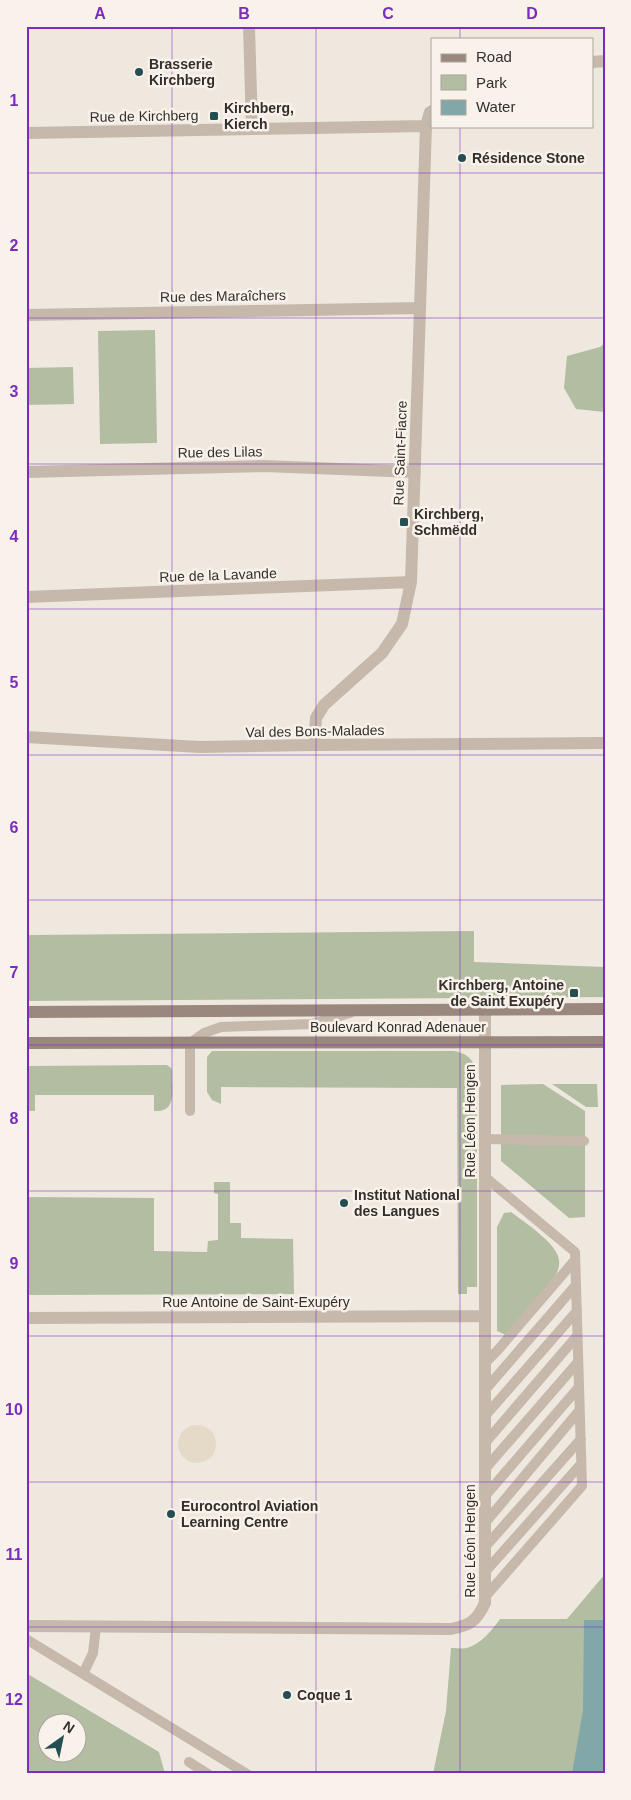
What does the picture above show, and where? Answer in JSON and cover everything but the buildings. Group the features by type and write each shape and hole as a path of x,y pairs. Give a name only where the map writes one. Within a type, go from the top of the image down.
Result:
{"main road":[{"name":"Boulevard Konrad Adenauer","path":"26,1012 605,1009"},
{"name":"Boulevard Konrad Adenauer","path":"26,1043 605,1042"}],"street":[{"path":"250,26 252,129"},
{"path":"426,126 431,112"},
{"name":"Rue de Kirchberg","path":"26,133 426,126"},
{"name":"Rue Saint-Fiacre","path":"314,744 316,718 324,704 382,652 402,624 411,582 426,126"},
{"name":"Rue des Maraîchers","path":"26,316 420,308"},
{"name":"Rue des Lilas","path":"26,472 264,466 415,472"},
{"name":"Rue de la Lavande","path":"26,597 411,582"},
{"name":"Val des Bons-Malades","path":"26,737 200,748 314,744 605,743"},
{"name":"Rue Léon Hengen","path":"26,1626 451,1628 467,1626 481,1611 485,1600 485,1009"},
{"name":"Rue Antoine de Saint-Exupéry","path":"26,1318 485,1316"}],"lane":[{"name":"Boulevard Konrad Adenauer","path":"190,1043 204,1033 221,1027 312,1024 361,1010"},
{"path":"190,1043 190,1111"},
{"path":"485,1139 584,1141"},
{"path":"485,1177 575,1252 582,1486 485,1600"},
{"path":"485,1363 575,1260"},
{"path":"485,1390 576,1285"},
{"path":"485,1416 577,1311"},
{"path":"485,1443 577,1336"},
{"path":"485,1469 578,1362"},
{"path":"485,1496 579,1388"},
{"path":"485,1523 580,1411"},
{"path":"485,1547 580,1439"},
{"path":"485,1572 581,1464"},
{"path":"83,1674 93,1653 96,1627"},
{"path":"26,1639 246,1774"},
{"path":"190,1774 189,1762 208,1774"}],"green space":[{"path":"155,330 157,443 100,444 98,331"},
{"path":"605,343 605,412 576,409 564,388 567,356 600,347"},
{"path":"73,367 74,404 26,405 26,368"},
{"path":"474,931 474,962 605,967 605,997 26,1001 26,936 31,935"},
{"path":"212,1051 454,1051 467,1056 475,1066 477,1076 477,1287 467,1287 467,1294 458,1294 457,1088 221,1087 221,1104 212,1100 207,1092 207,1057"},
{"path":"167,1065 172,1069 172,1098 167,1108 162,1111 154,1111 154,1095 35,1095 35,1111 26,1111 26,1066"},
{"path":"543,1084 585,1111 585,1217 569,1218 501,1161 501,1085"},
{"path":"552,1084 597,1084 598,1107 586,1107"},
{"path":"214,1182 230,1182 230,1223 241,1223 241,1238 293,1239 294,1294 26,1295 26,1197 154,1198 154,1251 207,1252 208,1241 218,1240 218,1194 214,1193"},
{"path":"511,1212 546,1240 557,1253 559,1263 554,1279 506,1335 497,1331 497,1227 504,1213"},
{"path":"605,1574 605,1774 433,1774 446,1711 451,1648 467,1648 472,1646 490,1632 500,1619 567,1619"},
{"path":"26,1673 159,1752 165,1774 26,1774"}],"shaded area":[{"path":"197,1425 204,1426 210,1431 215,1437 215,1451 210,1457 204,1462 197,1463 190,1462 184,1457 179,1451 178,1444 179,1437 184,1431 190,1426"}],"water":[{"path":"584,1620 605,1620 605,1774 572,1774 583,1710"}],"place":[{"name":"Brasserie Kirchberg","path":"139,72"},
{"name":"Kirchberg, Kierch","path":"214,116"},
{"name":"Résidence Stone","path":"462,158"},
{"name":"Kirchberg, Schmëdd","path":"404,522"},
{"name":"Kirchberg, Antoine de Saint Exupéry","path":"574,993"},
{"name":"Institut National des Langues","path":"344,1203"},
{"name":"Eurocontrol Aviation Learning Centre","path":"171,1514"},
{"name":"Coque 1","path":"287,1695"}]}
